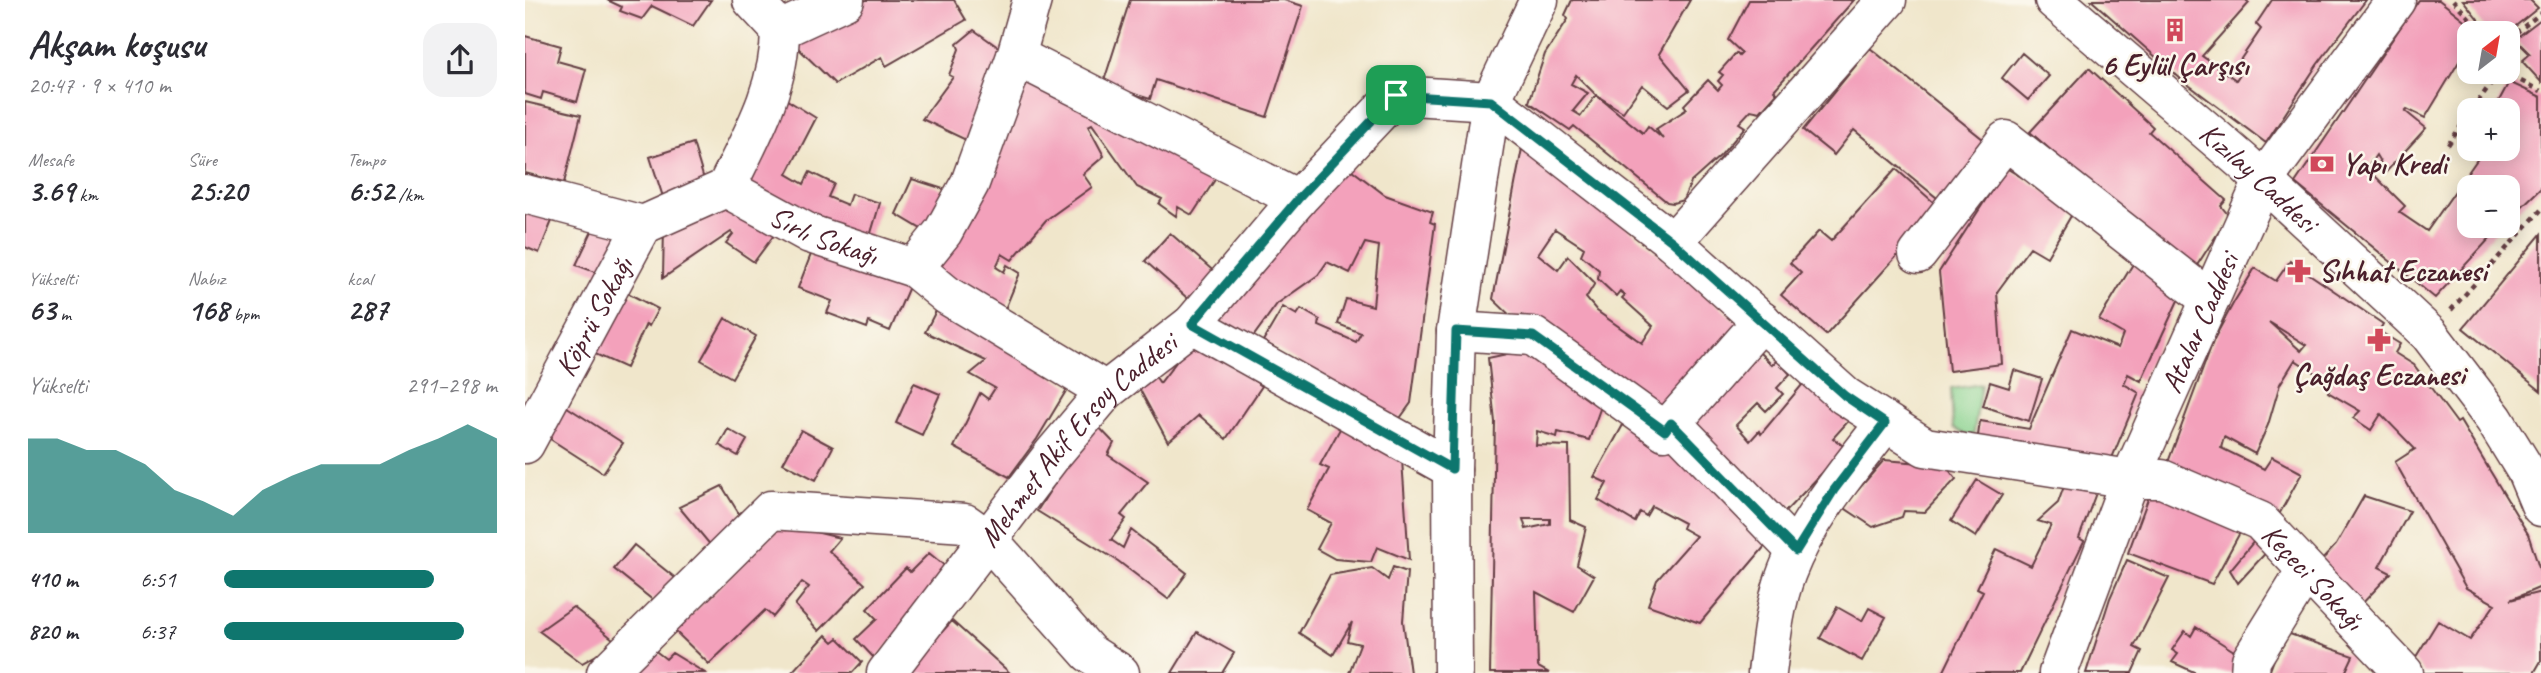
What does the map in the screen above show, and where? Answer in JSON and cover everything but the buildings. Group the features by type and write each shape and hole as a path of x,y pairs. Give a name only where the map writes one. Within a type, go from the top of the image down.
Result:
{"street":[{"path":"525,194 643,225 726,188 772,91 780,55 780,30 752,0"},
{"path":"780,30 845,0"},
{"path":"914,268 943,232 970,183 1016,56 1032,0"},
{"path":"1453,673 1452,469 1456,331 1491,101 1539,0"},
{"path":"1673,242 1887,0"},
{"name":"Kızılay Caddesi","path":"2054,0 2263,181 2429,334 2494,419 2533,477 2541,507"},
{"name":"Atalar Caddesi","path":"2058,673 2130,479 2263,181 2396,0"},
{"path":"1016,56 1298,199"},
{"name":"Mehmet Akif Ersoy Caddesi","path":"885,673 1053,454 1106,391 1192,324 1298,199 1396,95 1491,101"},
{"name":"Keçeci Sokağı","path":"1491,101 1673,242 1845,396 1885,423 1925,447 2130,479 2162,479 2260,520 2404,673"},
{"path":"1917,254 2006,140 2210,300"},
{"name":"Sırlı Sokağı","path":"726,188 810,234 914,268 948,296 1106,391"},
{"name":"Köprü Sokağı","path":"525,443 643,225"},
{"path":"1456,331 1533,336 1665,431 1762,321"},
{"path":"1192,324 1452,469"},
{"path":"1671,423 1796,551"},
{"path":"1767,673 1786,574 1796,551 1834,490 1885,423"},
{"path":"606,673 771,510 965,523 989,540 1089,653 1120,673"},
{"path":"2250,673 2251,660 2306,571"}],"path":[{"path":"2453,0 2472,21"},
{"path":"2520,30 2541,13"},
{"path":"2520,81 2541,91"},
{"path":"2448,145 2457,132"},
{"path":"2429,334 2541,210"}],"green space":[{"path":"1981,384 1973,439 1953,428 1951,389"}],"place":[{"name":"6 Eylül Çarşısı","path":"2175,30"},
{"name":"Yapı Kredi","path":"2322,164"},
{"name":"Sıhhat Eczanesi","path":"2299,271"},
{"name":"Çağdaş Eczanesi","path":"2379,340"}],"route":[{"path":"1396,95 1491,101 1673,242 1845,396 1885,423 1834,490 1796,551 1671,423 1665,431 1533,336 1456,331 1452,469 1192,324 1298,199 1396,95"}]}
